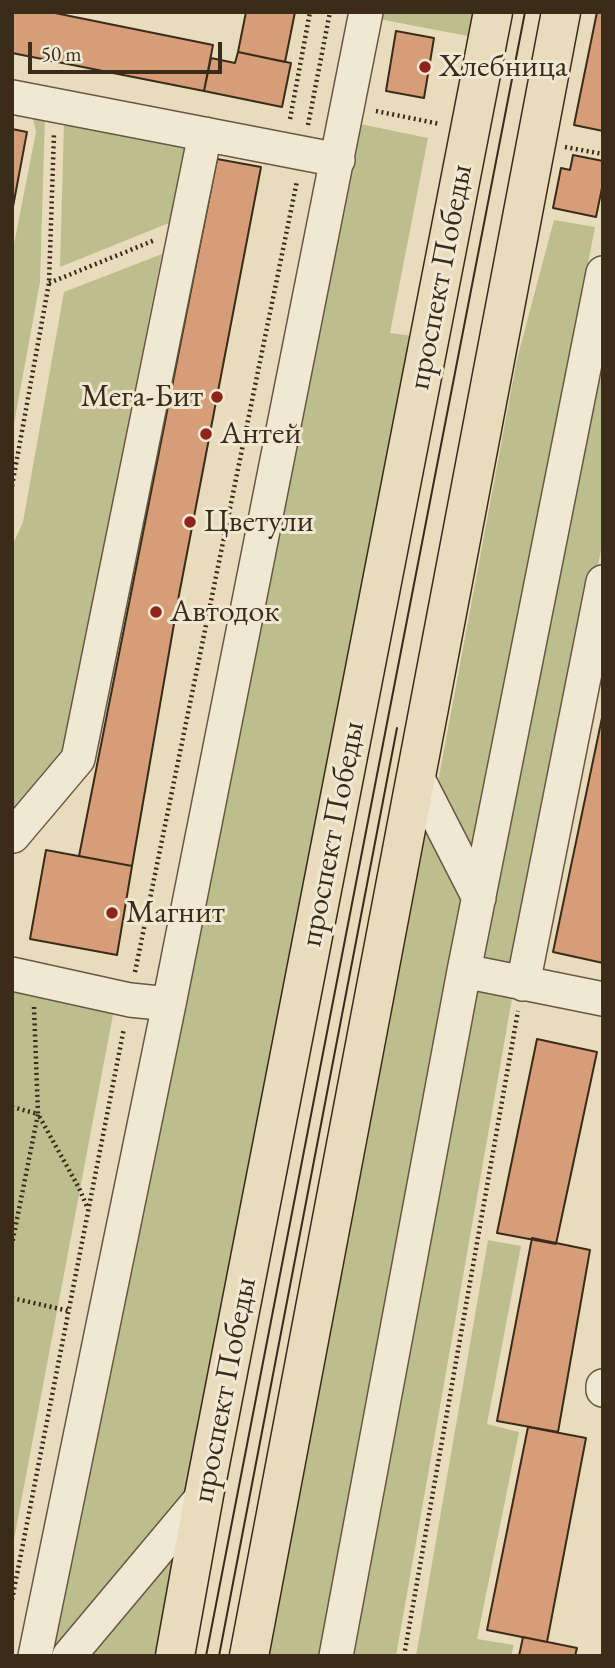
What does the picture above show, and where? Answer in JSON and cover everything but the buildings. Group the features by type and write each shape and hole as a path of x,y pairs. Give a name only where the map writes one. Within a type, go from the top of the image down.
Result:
{"main road":[{"name":"проспект Победы","path":"175,1656 204,1495 493,12"},
{"path":"249,1656 561,12"}],"street":[{"path":"28,1649 169,1004 366,12"},
{"path":"12,97 338,160"},
{"path":"12,836 78,759 205,134"},
{"path":"337,1656 464,971 603,273"},
{"path":"523,984 603,582"},
{"path":"416,775 479,898"},
{"path":"464,971 603,999"},
{"path":"24,976 130,1000 169,1004"},
{"path":"69,1656 204,1495"}],"path":[{"path":"290,120 310,12"},
{"path":"12,1600 130,1000 330,12"},
{"path":"12,486 49,283 55,106"},
{"path":"49,283 187,227"},
{"path":"12,1244 38,1114 33,996 24,976"},
{"path":"404,1656 523,984"},
{"path":"12,1107 38,1114 89,1209"},
{"path":"12,1298 69,1311"}],"green space":[{"path":"375,12 482,12 478,38 374,18"},
{"path":"32,114 45,116 40,282 12,435 12,254 36,132"},
{"path":"64,121 188,144 174,221 60,267"},
{"path":"355,123 428,138 390,333 413,336 193,1493 58,1656 46,1656"},
{"path":"554,220 595,227 474,860 437,787 517,359"},
{"path":"162,254 63,751 12,812 12,546 23,522 64,292"},
{"path":"603,319 603,540 516,973 476,964"},
{"path":"428,823 467,899 325,1656 269,1656"},
{"path":"471,985 513,993 396,1656 345,1656"},
{"path":"12,992 114,1009 12,1550"},
{"path":"488,1240 521,1246 487,1424 519,1432 477,1639 514,1645 511,1656 416,1656"},
{"path":"188,1531 164,1656 82,1656"}],"tram line":[{"path":"206,1656 525,12"},
{"path":"219,1656 397,728"}],"place":[{"name":"Хлебница","path":"425,67"},
{"name":"Мега-Бит","path":"217,397"},
{"name":"Антей","path":"206,434"},
{"name":"Цветули","path":"190,522"},
{"name":"Автодок","path":"156,612"},
{"name":"Магнит","path":"112,913"}]}
